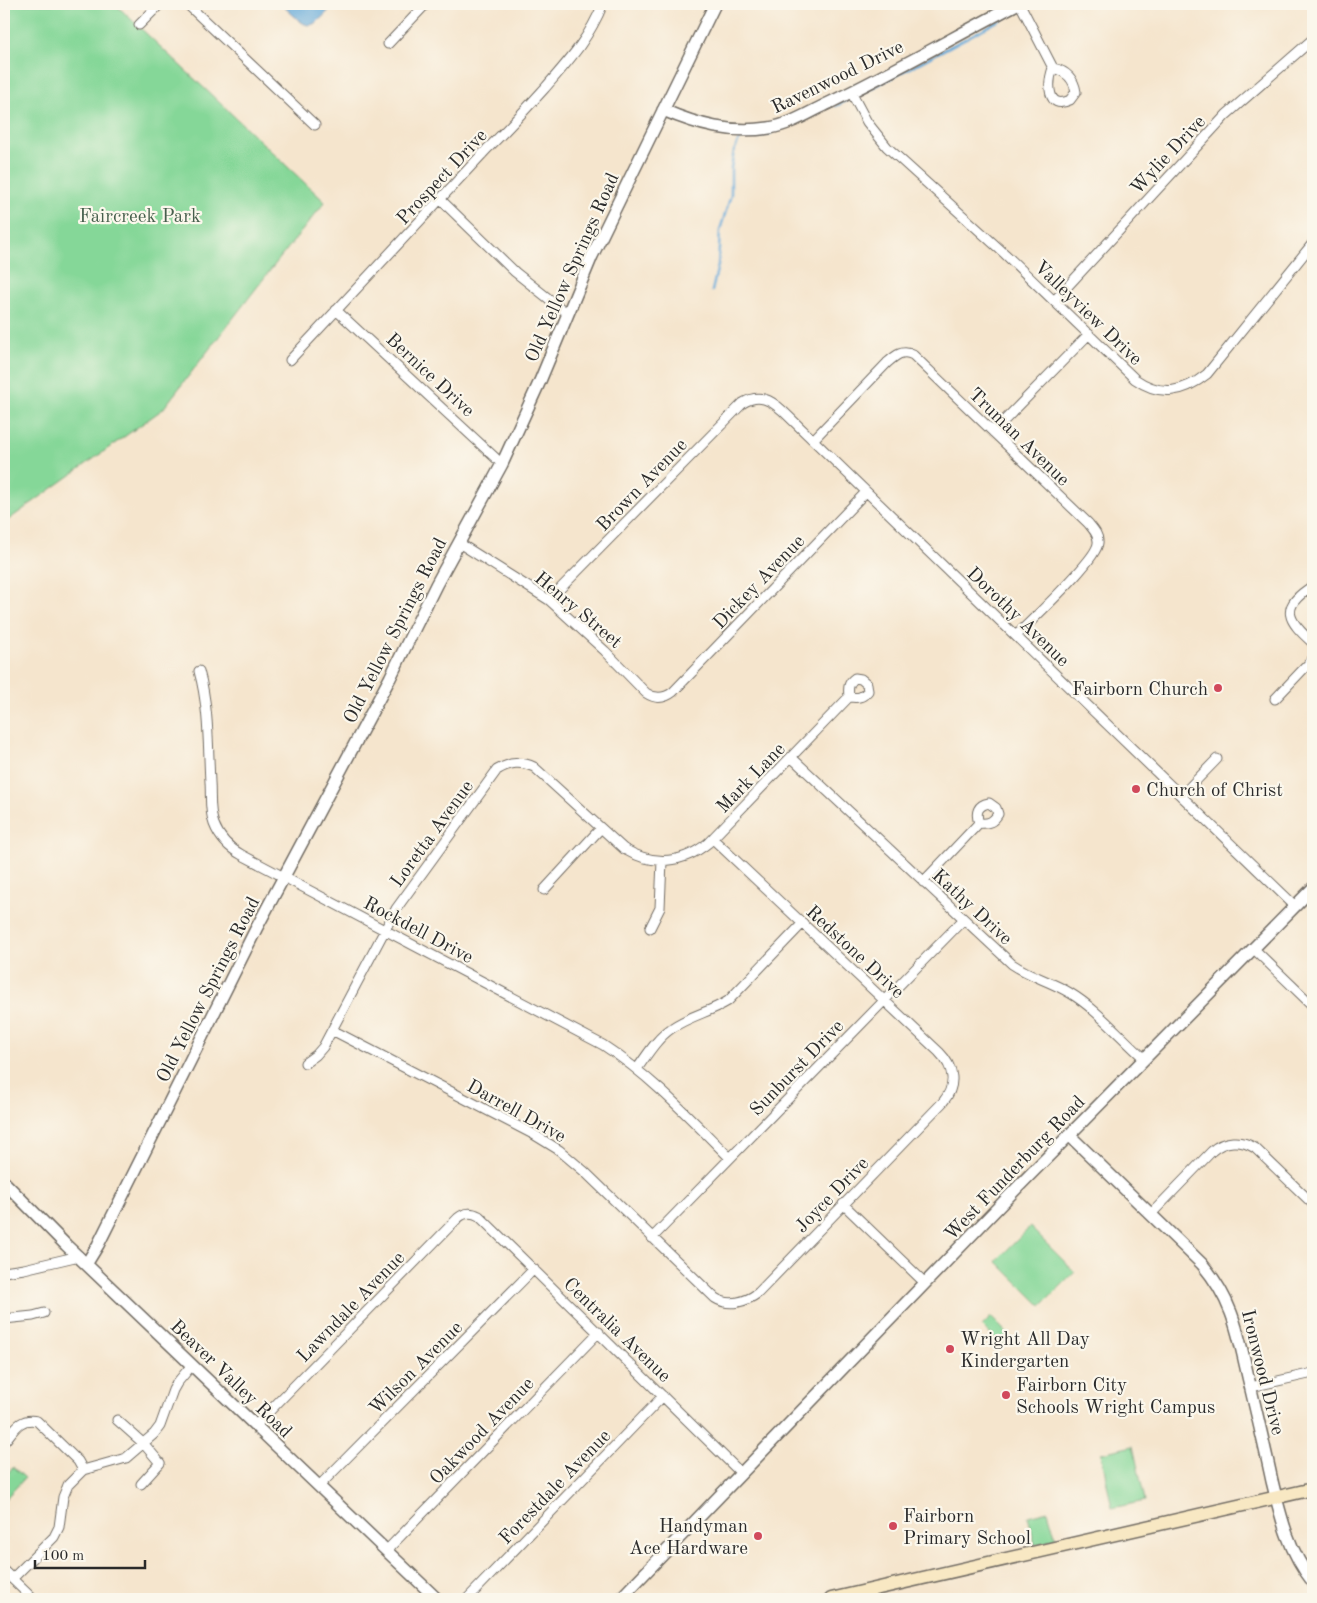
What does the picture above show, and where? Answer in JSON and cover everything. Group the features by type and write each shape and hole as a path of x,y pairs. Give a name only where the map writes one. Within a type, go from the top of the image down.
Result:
{"main road":[{"path":"831,1599 1313,1489"}],"street":[{"path":"139,25 160,4"},
{"path":"187,4 315,125"},
{"path":"388,44 426,4"},
{"name":"Prospect Drive","path":"290,360 487,149 519,118 570,60 586,39 603,4"},
{"name":"Old Yellow Springs Road","path":"83,1260 98,1244 283,877 502,464 592,256 716,4"},
{"path":"1018,4 1053,68"},
{"name":"Ravenwood Drive","path":"663,110 693,122 716,128 744,130 771,128 795,119 851,92 1018,4"},
{"name":"Wylie Drive","path":"1054,301 1226,115 1313,39"},
{"name":"Valleyview Drive","path":"851,92 867,122 887,147 952,205 1141,383 1154,389 1167,391 1187,387 1213,367 1313,243"},
{"path":"441,200 515,272 568,314"},
{"name":"Bernice Drive","path":"336,310 502,464"},
{"path":"993,432 1089,334"},
{"name":"Truman Avenue","path":"813,440 894,357 903,352 913,355 993,432 1096,532 1098,545 1096,552 1088,561 1016,636"},
{"name":"Dorothy Avenue","path":"760,397 775,403 1296,906"},
{"name":"Brown Avenue","path":"549,600 743,403 752,398 760,397"},
{"name":"Dickey Avenue","path":"672,692 866,492"},
{"name":"Henry Street","path":"459,543 549,600 605,651 646,693 654,698 661,698 672,692"},
{"path":"1313,586 1297,599 1291,607 1290,615 1298,629 1313,643"},
{"path":"1275,699 1313,659"},
{"name":"Rockdell Drive","path":"198,671 206,710 211,814 214,825 223,839 236,852 592,1039 618,1055 636,1069 730,1158"},
{"name":"Mark Lane","path":"662,861 676,860 690,855 713,839 849,697"},
{"name":"Kathy Drive","path":"791,758 963,920 1018,968 1036,978 1063,988 1078,998 1145,1059"},
{"path":"1180,796 1217,759"},
{"name":"Loretta Avenue","path":"306,1063 320,1051 396,909 492,775 504,766 518,762 529,764 539,770 601,828"},
{"path":"923,882 979,823"},
{"path":"544,890 601,828 616,843 633,854 662,861 660,908 650,928"},
{"name":"Redstone Drive","path":"713,839 944,1056 950,1065 952,1079 951,1089 947,1098"},
{"name":"West Funderburg Road","path":"620,1599 1069,1135 1313,888"},
{"name":"Sunburst Drive","path":"652,1238 963,920"},
{"path":"636,1069 659,1040 671,1029 728,1001 803,923"},
{"path":"1254,949 1313,1006"},
{"name":"Darrell Drive","path":"332,1030 552,1146 584,1172 715,1298 722,1302 733,1303"},
{"name":"Joyce Drive","path":"733,1303 748,1300 758,1293 947,1098"},
{"name":"Ironwood Drive","path":"1069,1135 1202,1264 1219,1285 1236,1322 1276,1498 1287,1536 1296,1557 1313,1582"},
{"path":"1151,1214 1212,1151 1230,1142 1244,1143 1255,1148 1313,1204"},
{"name":"Beaver Valley Road","path":"4,1182 437,1599"},
{"path":"844,1204 925,1283"},
{"name":"Centralia Avenue","path":"470,1213 479,1216 741,1473"},
{"name":"Lawndale Avenue","path":"256,1426 458,1218 470,1213"},
{"path":"4,1272 83,1260"},
{"name":"Wilson Avenue","path":"319,1486 534,1269"},
{"path":"4,1319 44,1313"},
{"name":"Oakwood Avenue","path":"386,1551 598,1332"},
{"path":"12,1579 54,1536 59,1527 63,1497 68,1485 83,1470 126,1458 144,1444 158,1430 173,1390 192,1365"},
{"path":"1251,1387 1313,1373"},
{"name":"Forestdale Avenue","path":"467,1599 663,1396"},
{"path":"117,1420 144,1444 160,1463 141,1484"},
{"path":"4,1442 23,1421 37,1421 78,1461 83,1470"},
{"path":"4,1571 33,1599"}],"green space":[{"name":"Faircreek Park","path":"4,4 115,4 325,202 163,409 4,523"},
{"path":"1030,1227 1075,1272 1041,1306 996,1261"},
{"path":"991,1317 1010,1336 1001,1345 982,1326"},
{"path":"1133,1446 1145,1501 1112,1508 1101,1453"},
{"path":"13,1467 25,1478 4,1500 4,1477"},
{"path":"1048,1511 1056,1539 1035,1545 1028,1516"}],"water":[{"path":"281,4 335,4 319,20 308,25"}],"waterway":[{"path":"1028,6 1032,4"},
{"path":"859,95 1017,11"},
{"path":"836,106 848,100"},
{"path":"712,291 718,265 720,230 731,195 731,168 734,151 740,138 757,137 771,133"}],"place":[{"name":"Fairborn Church","path":"1218,688"},
{"name":"Church of Christ","path":"1136,789"},
{"name":"Wright All Day Kindergarten","path":"950,1349"},
{"name":"Fairborn City Schools Wright Campus","path":"1006,1395"},
{"name":"Fairborn Primary School","path":"893,1526"},
{"name":"Handyman Ace Hardware","path":"758,1536"}]}
